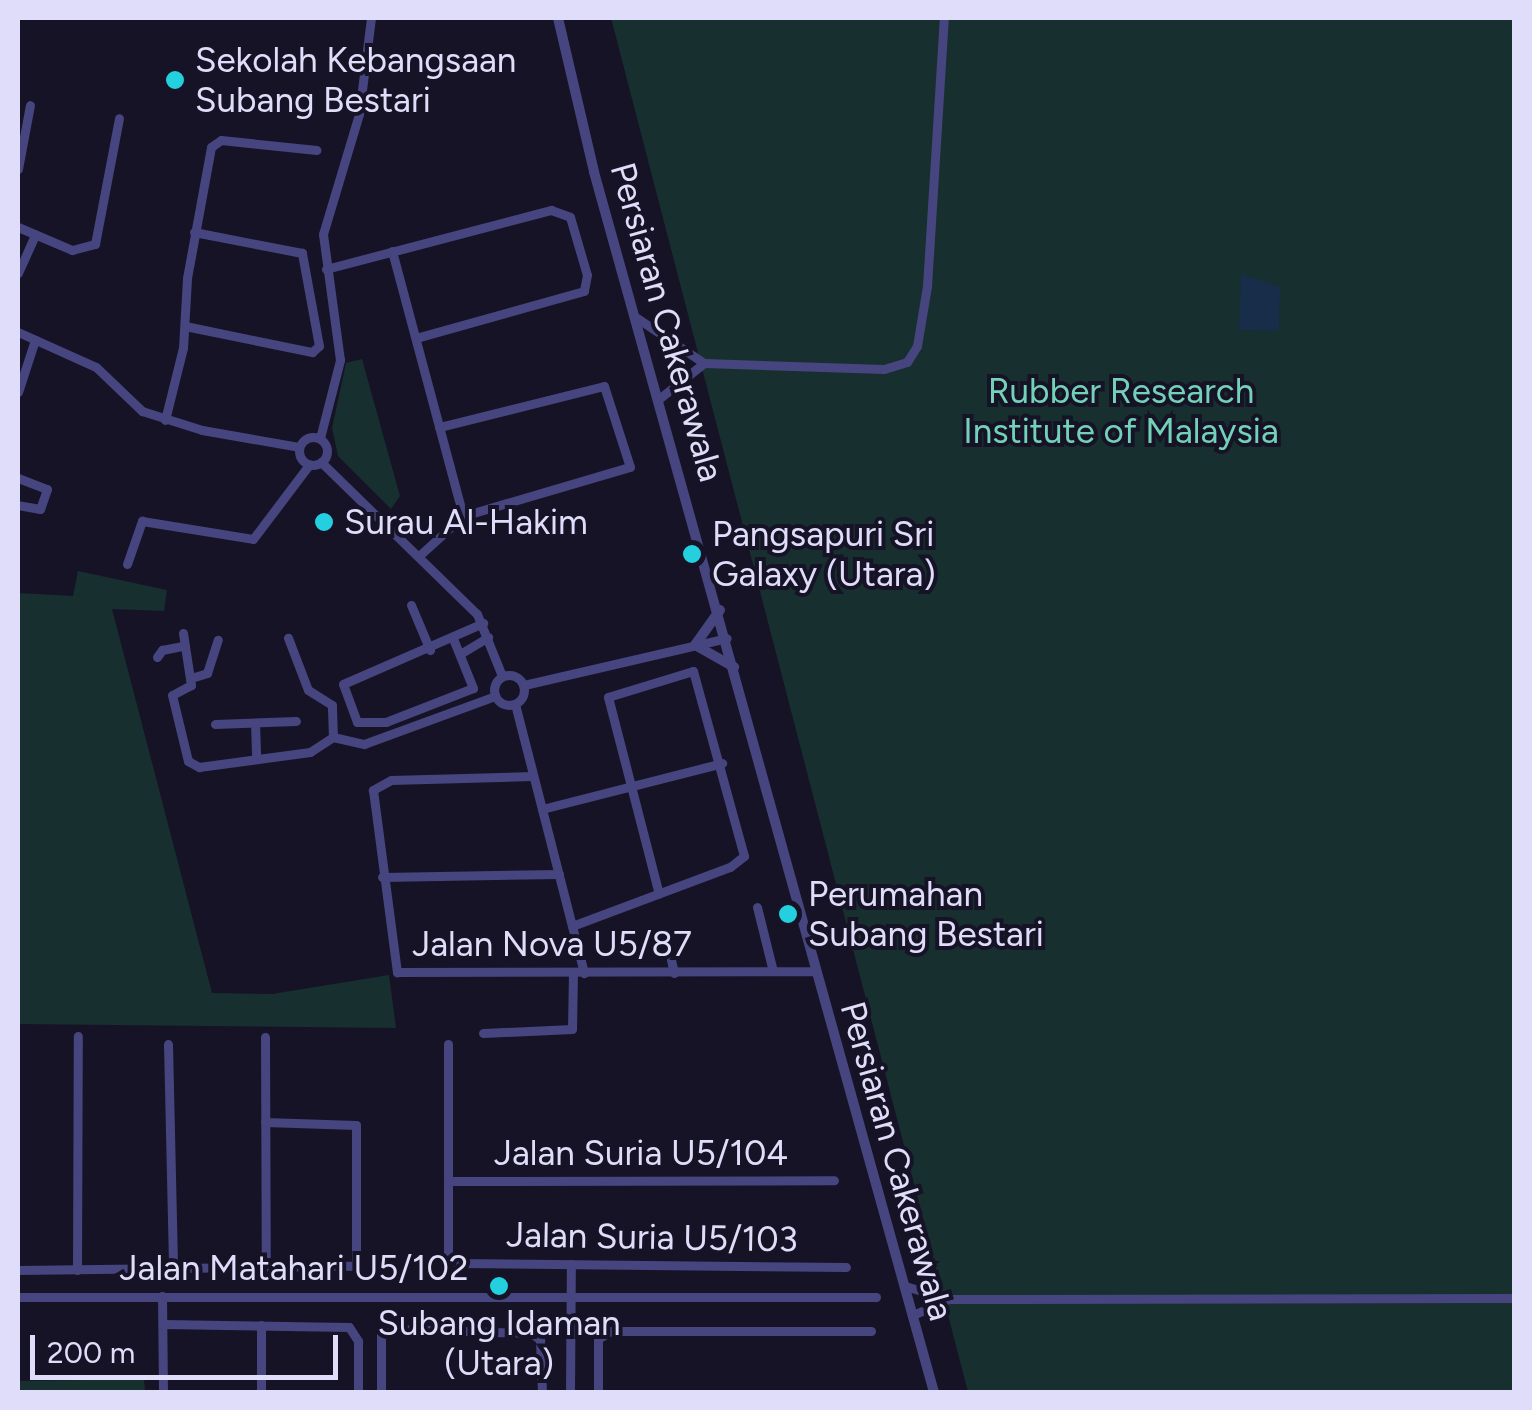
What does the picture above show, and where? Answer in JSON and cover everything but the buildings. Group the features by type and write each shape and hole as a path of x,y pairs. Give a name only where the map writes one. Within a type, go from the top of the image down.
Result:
{"street":[{"path":"322,462 328,451 320,438 340,360 323,234 358,114 371,18"},
{"name":"Persiaran Cakerawala","path":"558,18 720,610 813,970 934,1392"},
{"path":"637,318 704,364 884,369 913,356 927,286 944,18"},
{"path":"18,169 21,127 30,105"},
{"path":"18,228 72,250 94,244 120,118"},
{"path":"165,420 185,326 194,232 214,143 316,150"},
{"path":"326,268 557,209 570,217 587,276 588,287 579,295 416,338"},
{"path":"185,326 318,349 302,253 194,232"},
{"path":"18,274 34,235"},
{"path":"392,252 463,516"},
{"path":"18,332 96,367 142,411 165,420 299,447 309,464"},
{"path":"18,392 34,340"},
{"path":"660,398 704,364"},
{"path":"421,554 463,516 624,473 631,458 604,386 439,427"},
{"path":"299,447 308,437 320,438"},
{"path":"126,564 142,521 253,540 309,464 322,462"},
{"path":"322,462 421,554 483,624 502,676 495,696"},
{"path":"18,478 44,486 46,494 40,509 18,505"},
{"path":"411,605 430,650"},
{"path":"695,645 720,610"},
{"path":"454,642 473,688 386,722 357,722 343,684 454,642 483,624"},
{"path":"183,633 191,685 172,696 188,761 199,767 256,755 310,752 333,737 364,744 495,696 515,704"},
{"path":"460,654 488,636"},
{"path":"288,638 305,687 332,704 333,737"},
{"path":"524,685 727,638"},
{"path":"191,678 207,673 218,640"},
{"path":"695,645 735,667"},
{"path":"158,658 165,648 182,646"},
{"path":"572,926 659,894 744,856 698,674 688,671 609,693 659,894"},
{"path":"502,676 518,677 524,685"},
{"path":"484,1033 572,1029 578,973 572,926 515,704 524,685"},
{"path":"215,724 296,722"},
{"path":"255,723 256,755"},
{"path":"542,809 722,763"},
{"name":"Jalan Nova U5/87","path":"533,776 379,784 372,798 400,974 813,970"},
{"path":"382,877 558,874"},
{"path":"757,907 773,971"},
{"path":"665,933 674,973"},
{"path":"77,1270 78,1036"},
{"path":"265,1037 266,1270"},
{"path":"168,1044 173,1270"},
{"path":"448,1044 448,1181"},
{"path":"18,1270 356,1266 360,1132 350,1122 265,1122"},
{"name":"Jalan Suria U5/104","path":"448,1181 834,1180"},
{"name":"Jalan Suria U5/103","path":"448,1181 448,1254 457,1263 846,1267"},
{"path":"570,1264 570,1392"},
{"path":"905,1286 949,1299 1514,1298"},
{"path":"162,1296 163,1392"},
{"name":"Jalan Matahari U5/102","path":"18,1297 876,1297"},
{"path":"913,1315 949,1299"},
{"path":"162,1324 349,1327 358,1341 358,1392"},
{"path":"261,1325 261,1392"},
{"path":"381,1392 384,1331 537,1336 542,1392"},
{"path":"598,1392 598,1339 611,1331 870,1331"}],"green space":[{"name":"Rubber Research Institute of Malaysia","path":"611,18 1514,18 1514,1392 968,1392"},
{"path":"362,359 400,496 391,509 338,456 332,428 346,363"},
{"path":"78,571 167,590 164,611 112,609 212,993 272,994 389,975 396,1028 18,1024 18,593 73,596"},
{"path":"144,1379 145,1392 18,1392 18,1381"}],"water":[{"path":"1241,274 1280,287 1279,331 1239,330"}],"place":[{"name":"Sekolah Kebangsaan Subang Bestari","path":"175,80"},
{"name":"Surau Al-Hakim","path":"324,522"},
{"name":"Pangsapuri Sri Galaxy (Utara)","path":"692,554"},
{"name":"Perumahan Subang Bestari","path":"788,914"},
{"name":"Subang Idaman (Utara)","path":"499,1286"}]}
